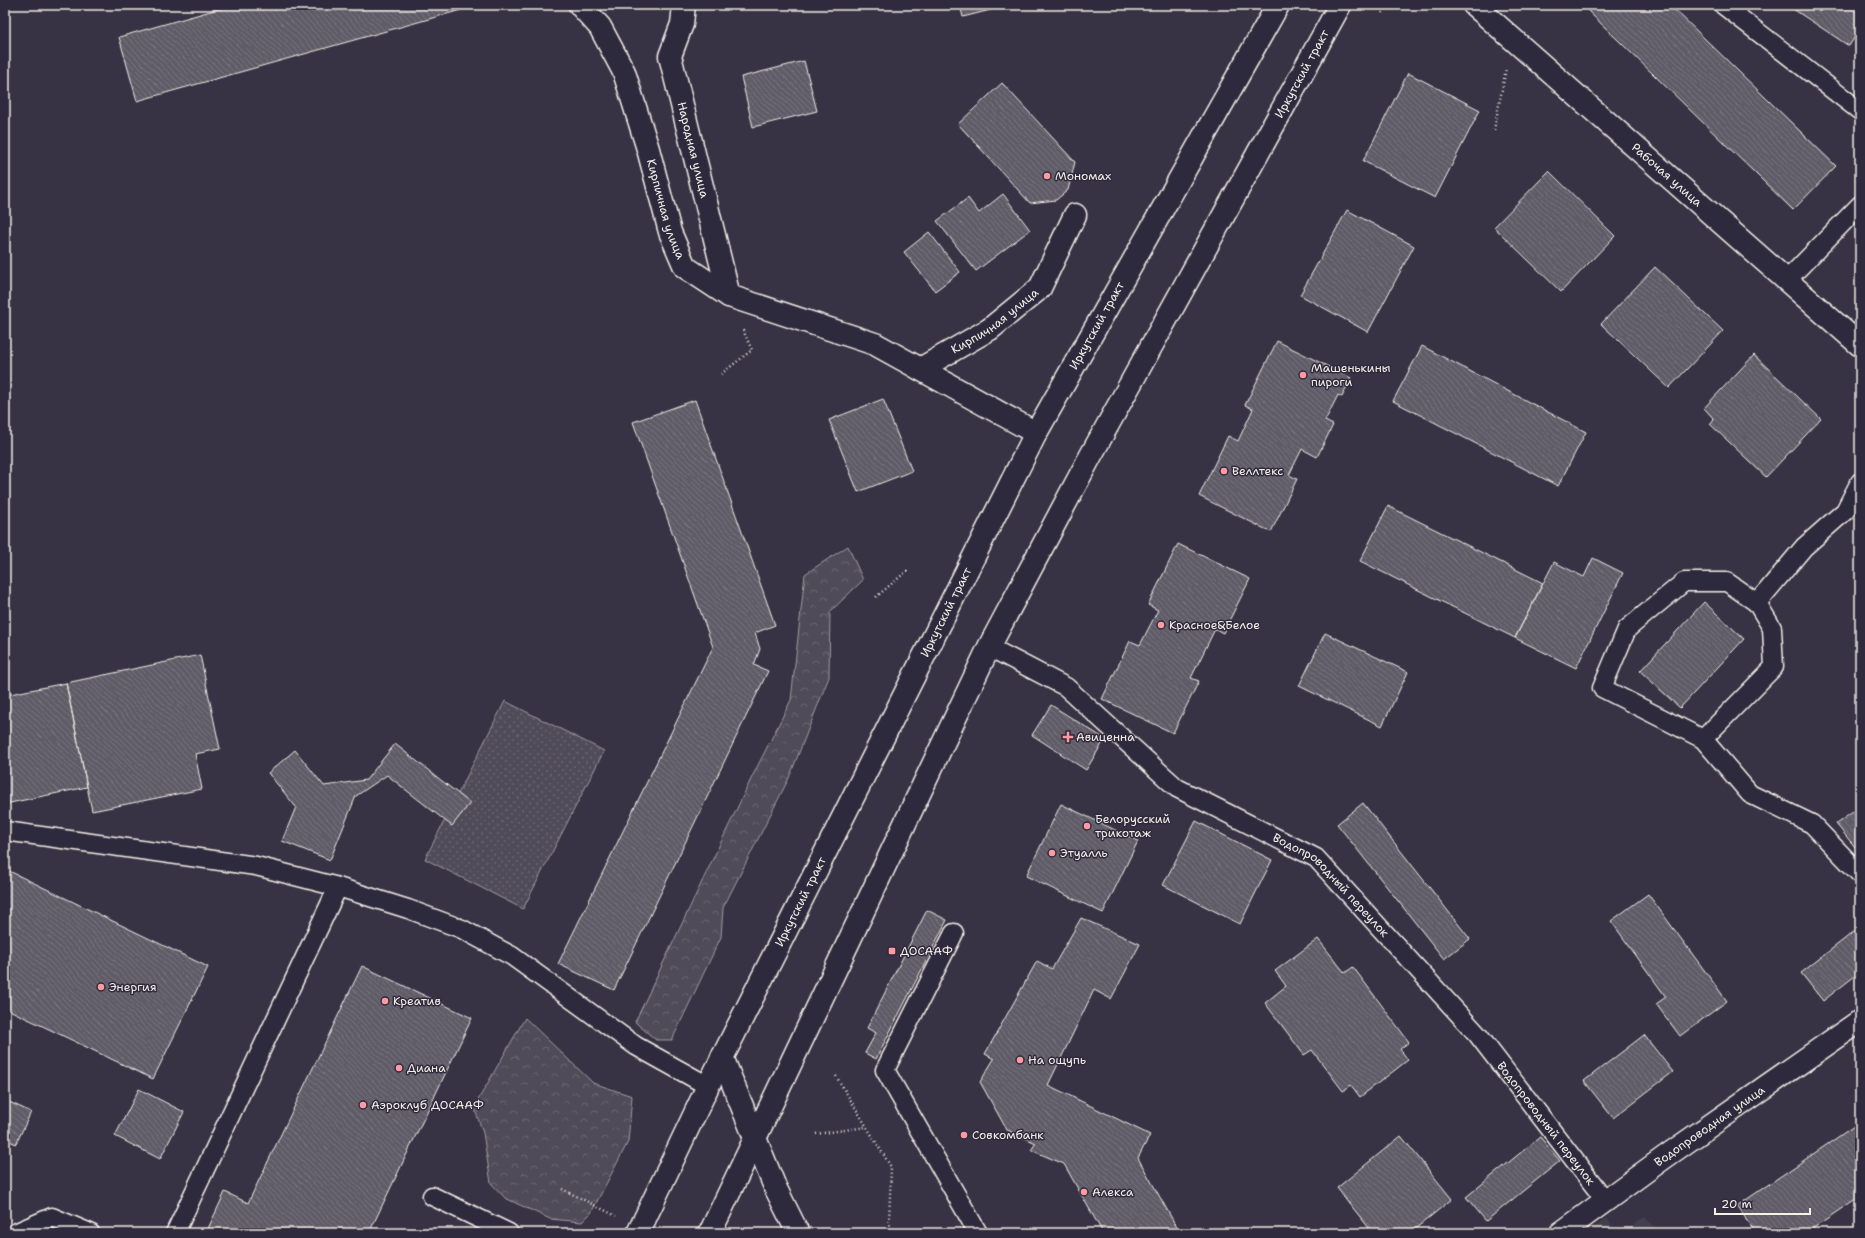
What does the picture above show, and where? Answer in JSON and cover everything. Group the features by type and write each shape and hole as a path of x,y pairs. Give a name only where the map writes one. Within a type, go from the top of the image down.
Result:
{"main road":[{"name":"Кирпичная улица","path":"580,5 600,27 624,72 648,149 670,232 685,267 729,296 875,344 1036,433"},
{"name":"Народная улица","path":"684,5 682,24 670,56 729,296"},
{"name":"Иркутский тракт","path":"638,1233 722,1057 1036,433 1278,5"},
{"name":"Иркутский тракт","path":"710,1233 757,1138 989,647 1090,457 1340,5"},
{"name":"Рабочая улица","path":"1474,5 1860,345"},
{"name":"Кирпичная улица","path":"920,369 990,329 1040,288 1075,215"},
{"name":"Водопроводная улица","path":"1561,1233 1860,1021"},
{"path":"722,1057 757,1138 775,1187 798,1233"}],"lane":[{"path":"1723,5 1860,111"},
{"path":"1787,280 1860,205"},
{"path":"1757,603 1804,547 1852,510 1860,482"},
{"path":"1703,739 1774,667 1772,628 1757,603 1727,582 1684,582 1627,629 1602,688 1703,739 1750,794 1812,824 1860,874"},
{"name":"Водопроводный переулок","path":"989,647 1066,687 1177,788 1316,858 1478,1035 1606,1200"},
{"path":"5,831 256,866 338,887 408,909 462,929 512,956 636,1046 708,1086"},
{"path":"175,1233 338,887"},
{"path":"954,933 885,1070 978,1233"},
{"path":"432,1196 509,1233"},
{"path":"15,1233 52,1217 90,1233"}],"path":[{"path":"1382,13 1387,5"},
{"path":"720,374 752,350 729,296"},
{"path":"876,597 908,570"},
{"path":"836,1076 891,1167 889,1223 894,1233"},
{"path":"816,1134 866,1127"},
{"path":"562,1188 606,1212"}],"shaded area":[{"path":"1645,1217 1659,1233 1623,1233"},
{"path":"1607,1218 1617,1233 1587,1233"}],"green space":[{"path":"848,546 863,580 830,612 829,677 789,778 723,908 721,937 672,1040 656,1040 635,1022 752,777 791,700 805,574"},
{"path":"505,701 604,751 523,909 425,859"},
{"path":"525,1018 593,1083 632,1096 628,1142 591,1213 582,1222 550,1219 505,1198 491,1183 483,1133 474,1107"}],"building":[{"path":"232,5 459,5 461,10 137,101 119,37"},
{"path":"960,5 1010,5 963,17"},
{"path":"1586,5 1670,5 1836,166 1793,210 1584,7"},
{"path":"1787,5 1860,5 1860,29 1849,46"},
{"path":"804,61 817,111 753,127 741,77"},
{"path":"1408,73 1480,110 1435,198 1363,161"},
{"path":"1002,83 1075,162 1068,190 1056,200 1030,203 958,124"},
{"path":"1549,171 1615,236 1561,292 1494,227"},
{"path":"1003,194 1030,230 976,271 937,221 968,198 979,213"},
{"path":"1347,210 1414,246 1368,332 1300,295"},
{"path":"929,232 960,272 935,291 904,252"},
{"path":"1655,267 1723,331 1669,388 1601,324"},
{"path":"1277,341 1351,378 1342,397 1338,395 1325,421 1333,425 1317,457 1302,449 1289,475 1297,479 1271,532 1199,496 1228,436 1238,441 1253,409 1245,405"},
{"path":"1422,346 1586,432 1558,486 1393,401"},
{"path":"1754,355 1821,419 1766,477 1710,424 1714,419 1704,408"},
{"path":"883,399 912,471 858,492 829,420"},
{"path":"695,400 775,625 755,633 760,649 754,665 768,671 614,990 558,964 713,647 633,422"},
{"path":"1388,506 1543,583 1515,638 1360,561"},
{"path":"1178,544 1250,579 1223,633 1215,629 1191,678 1199,681 1173,733 1102,699 1130,641 1140,645 1158,610 1148,605"},
{"path":"1593,558 1623,573 1576,668 1515,638 1554,562 1584,577"},
{"path":"1704,602 1744,639 1680,708 1640,671"},
{"path":"1325,633 1408,672 1382,726 1299,686"},
{"path":"200,655 220,749 195,754 202,789 92,811 66,683"},
{"path":"66,683 87,787 5,804 5,695"},
{"name":"Авиценна","path":"1051,705 1105,739 1086,770 1032,735"},
{"path":"395,744 470,803 452,826 387,775 356,796 330,860 282,841 296,807 268,773 295,750 324,786 366,780"},
{"path":"1363,803 1470,939 1444,959 1337,824"},
{"path":"1061,804 1138,841 1103,913 1026,876"},
{"path":"1860,807 1860,853 1836,824"},
{"path":"1196,821 1272,860 1240,924 1163,885"},
{"name":"Энергия","path":"5,869 208,967 153,1079 5,1008"},
{"path":"1648,894 1727,1001 1680,1036 1656,1004 1666,997 1611,921"},
{"path":"927,910 947,920 876,1059 865,1053 876,1033 867,1028"},
{"path":"1081,918 1140,944 1111,999 1094,990 1048,1085 1150,1135 1138,1158 1180,1233 1103,1233 1064,1164 1031,1150 1036,1143 1007,1130 980,1082 994,1059 985,1054 1037,961 1052,969"},
{"path":"1860,927 1860,972 1823,1001 1801,973"},
{"path":"1318,939 1345,973 1353,967 1409,1042 1400,1049 1408,1060 1360,1097 1351,1085 1343,1091 1312,1050 1304,1055 1265,1003 1286,986 1275,971"},
{"name":"Аэроклуб ДОСААФ","path":"362,966 472,1018 369,1233 206,1233 225,1192 248,1203"},
{"path":"1644,1035 1673,1072 1613,1118 1584,1081"},
{"path":"139,1089 184,1112 160,1159 115,1136"},
{"path":"5,1100 31,1112 16,1144 5,1139"},
{"path":"1860,1122 1860,1197 1807,1233 1756,1233 1737,1206"},
{"path":"1401,1136 1452,1199 1410,1233 1373,1233 1337,1188"},
{"path":"1540,1137 1560,1161 1486,1221 1466,1197"}],"place":[{"name":"Мономах","path":"1047,176"},
{"name":"Машенькины пироги","path":"1303,375"},
{"name":"Веллтекс","path":"1224,471"},
{"name":"Красное&Белое","path":"1161,625"},
{"name":"Авиценна","path":"1068,737"},
{"name":"Белорусский трикотаж","path":"1087,826"},
{"name":"Этуалль","path":"1052,853"},
{"name":"ДОСААФ","path":"892,951"},
{"name":"Энергия","path":"101,987"},
{"name":"Креатив","path":"385,1001"},
{"name":"На ощупь","path":"1020,1060"},
{"name":"Диана","path":"399,1068"},
{"name":"Аэроклуб ДОСААФ","path":"363,1105"},
{"name":"Совкомбанк","path":"964,1135"},
{"name":"Алекса","path":"1084,1192"}]}
